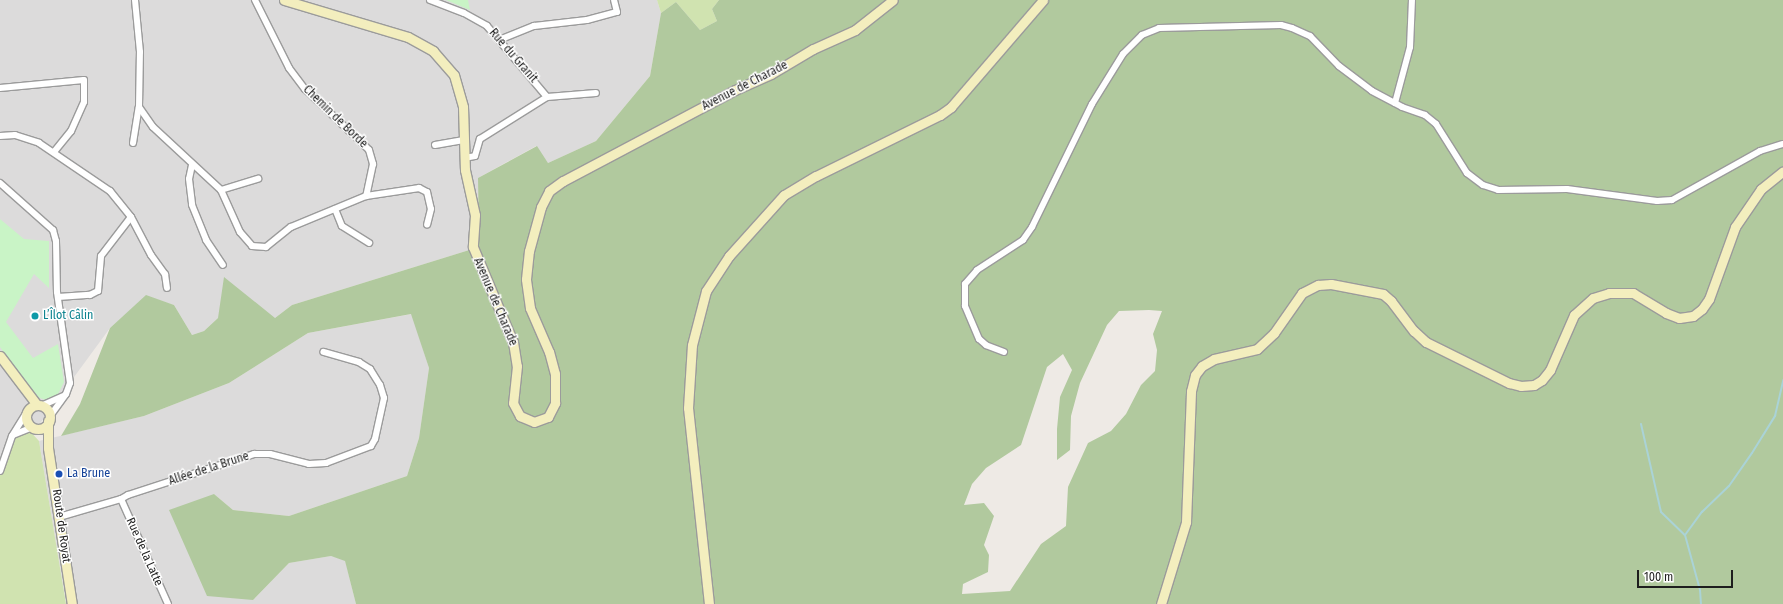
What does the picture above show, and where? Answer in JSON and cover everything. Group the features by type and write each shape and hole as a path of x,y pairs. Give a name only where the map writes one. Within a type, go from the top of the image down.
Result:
{"street":[{"path":"132,143 139,107 140,52 135,0"},
{"name":"Chemin de Borde","path":"254,0 289,68 304,89 369,150 373,164 366,196"},
{"name":"Avenue de Charade","path":"284,0 408,37 433,51 454,75 460,90 463,107 464,158 475,215 473,247 477,262 505,320 516,356 513,403 516,411 526,421 541,421 553,411 556,403 554,374 549,352 530,308 526,279 529,251 541,207 549,192 562,180 735,90 764,78 813,49 855,30 893,0"},
{"name":"Rue du Granit","path":"430,0 464,13 486,26 547,97"},
{"path":"499,40 534,26 587,20 617,12 614,0"},
{"path":"709,604 688,401 692,345 706,290 729,256 784,195 816,176 940,115 951,107 1042,0"},
{"path":"1395,103 1410,47 1412,0"},
{"path":"1004,352 986,345 979,339 965,306 965,284 976,270 1023,240 1032,227 1092,104 1123,54 1142,35 1159,28 1281,25 1310,36 1339,66 1372,91 1395,103 1425,115 1436,124 1467,173 1484,186 1498,190 1568,188 1657,201 1672,200 1760,151 1783,144"},
{"path":"0,88 84,80 84,102 72,131 55,151"},
{"path":"464,158 474,156 480,139 547,97 596,93"},
{"path":"139,107 153,127 192,165 221,190 240,232 252,246 266,248 291,227 366,196 419,188 427,192 431,209 427,225"},
{"path":"0,136 24,137 55,151 110,191 131,217 151,256 165,274 166,288"},
{"path":"435,145 464,140"},
{"path":"192,165 189,179 192,205 206,240 224,266"},
{"path":"1161,604 1186,522 1191,392 1195,375 1202,366 1214,359 1257,349 1274,333 1302,293 1318,285 1331,284 1382,294 1391,301 1414,331 1426,342 1509,383 1521,386 1534,385 1545,377 1552,366 1574,315 1594,298 1609,292 1626,292 1639,296 1666,313 1679,318 1693,316 1702,310 1709,299 1735,227 1761,189 1783,171"},
{"path":"221,190 258,179"},
{"path":"0,183 53,230 56,241 58,297 70,376 66,394 43,427 34,428 12,436"},
{"path":"335,209 342,226 369,243"},
{"path":"58,297 90,295 98,291 101,256 131,217"},
{"name":"Allée de la Brune","path":"59,517 121,500 128,495 254,454 270,454 309,464 326,463 371,446 375,439 384,398 380,385 370,369 359,362 323,352"},
{"path":"0,356 22,388 39,405 47,410 49,419"},
{"path":"22,388 27,412 27,422 34,428"},
{"path":"0,471 3,458 12,436 27,412 39,405 50,404 66,394"},
{"name":"Route de Royat","path":"49,419 48,448 72,604"},
{"name":"Route de Royat","path":"34,428 48,448"},
{"name":"Rue de la Latte","path":"121,500 168,604"}],"shaded area":[{"path":"0,0 657,0 661,13 650,76 596,141 548,163 536,146 478,178 479,247 292,305 275,318 218,318 204,331 192,335 174,305 146,296 110,328 0,478"},
{"path":"412,314 429,368 419,438 407,476 289,516 233,510 214,494 253,600 289,563 331,556 345,560 356,604 66,604 39,441 144,416 229,383 308,333"}],"green space":[{"path":"446,0 468,0 470,10"},
{"path":"657,0 719,0 712,9 717,21 700,30 676,2 661,13"},
{"path":"719,0 1783,0 1783,604 356,604 345,561 331,556 289,563 253,600 207,596 169,510 214,494 233,510 289,516 407,476 419,438 429,368 411,314 308,333 229,383 144,416 61,436 80,404 110,328 146,295 174,305 192,335 204,331 218,318 224,277 275,318 292,305 479,247 478,178 537,146 548,163 596,141 650,76 661,13 676,2 700,30 717,21 712,9","holes":["1119,311 1162,311 1153,334 1157,350 1155,371 1141,385 1126,414 1111,431 1088,443 1068,487 1066,526 1041,544 1010,591 962,594 963,584 988,572 989,555 984,545 994,516 984,503 964,505 972,484 986,468 1021,445 1047,367 1063,354 1072,370 1060,397 1057,429 1057,460 1070,450 1071,416 1080,383 1107,325"]},
{"path":"0,219 24,239 49,241 49,288 34,274 6,322 33,358 58,344 64,382 58,394 46,400 34,396 0,347"},
{"path":"27,428 39,441 66,604 0,604 0,471 12,436"}],"waterway":[{"path":"1685,535 1702,512 1729,486 1752,453 1775,416 1783,380"},
{"path":"1641,424 1661,512 1685,535 1700,590 1701,604"}],"place":[{"name":"L’Îlot Câlin","path":"35,316"},
{"name":"La Brune","path":"59,474"}]}
